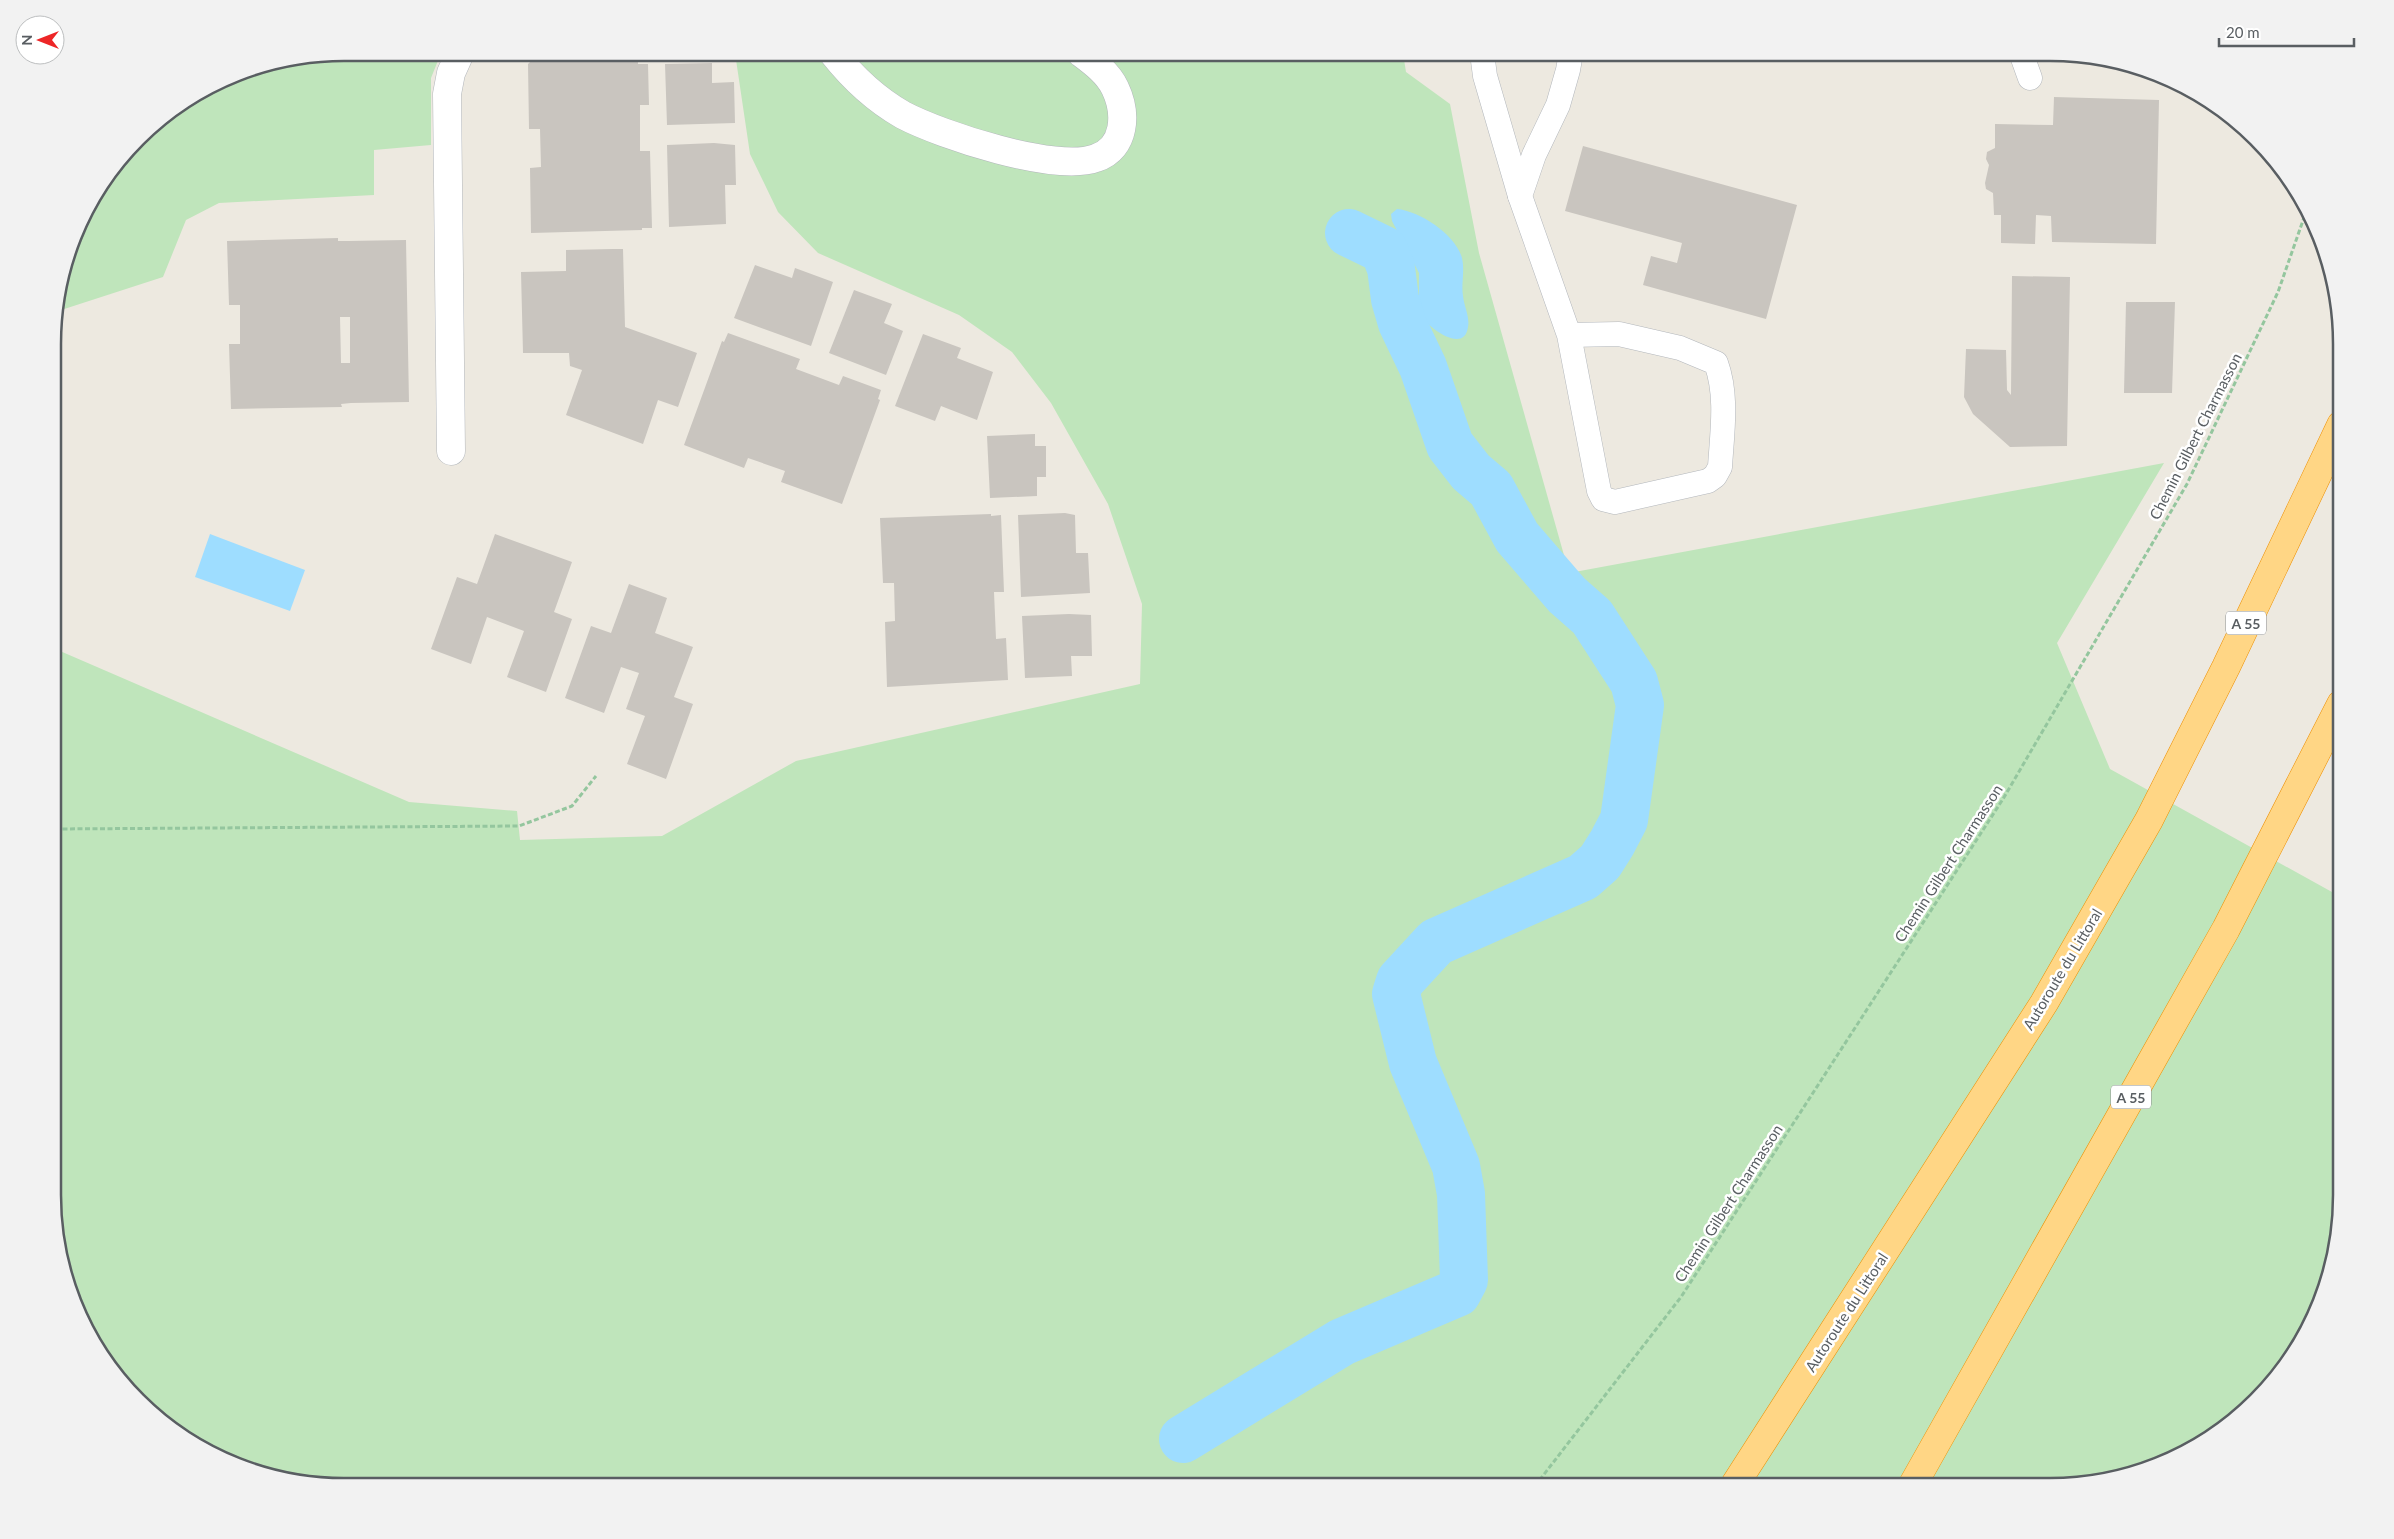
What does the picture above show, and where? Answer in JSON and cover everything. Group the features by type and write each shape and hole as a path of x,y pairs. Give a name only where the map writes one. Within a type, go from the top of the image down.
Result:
{"highway":[{"name":"Autoroute du Littoral","path":"1739,1478 2044,1003 2087,928 2153,811 2226,667 2333,442"},
{"name":"A 55","path":"1917,1478 2221,938 2333,720"}],"street":[{"path":"451,450 447,94 451,72 456,61"},
{"path":"841,61 868,90 903,114 944,133 1003,150 1048,160 1073,161 1096,159 1112,149 1121,134 1122,111 1114,87 1091,61"}],"lane":[{"path":"1483,61 1485,76 1520,196 1569,336 1599,491 1604,499 1615,502 1708,480 1715,476 1720,468 1724,398 1721,375 1716,363 1680,348 1619,334 1569,336"},
{"path":"1520,196 1534,156 1558,105 1569,61"},
{"path":"2024,61 2030,78"}],"path":[{"name":"Chemin Gilbert Charmasson","path":"1541,1478 1681,1297 2003,799 2187,484 2278,292 2304,218"},
{"path":"61,829 519,826 572,806 596,776"}],"green space":[{"path":"345,61 438,61 431,78 431,145 374,150 374,195 219,203 186,220 163,277 64,309 76,253 99,203 120,172 144,144 172,120 219,90 253,76 289,67"},
{"path":"736,61 1404,61 1406,72 1450,104 1479,253 1569,573 2164,463 2057,643 2110,769 2333,893 2333,1194 2330,1231 2318,1286 2304,1320 2274,1367 2250,1395 2222,1419 2175,1449 2123,1468 2086,1475 2049,1478 345,1478 289,1472 253,1463 219,1449 172,1419 144,1395 120,1367 99,1336 76,1286 64,1231 61,1194 61,651 409,802 517,811 520,840 662,836 796,761 1140,684 1142,604 1108,504 1051,403 1012,352 959,315 818,253 778,212 750,154"}],"water":[{"path":"1397,209 1426,219 1445,233 1458,249 1463,263 1463,291 1468,315 1468,327 1465,335 1460,339 1444,335 1436,330 1419,313 1419,273 1392,221 1391,214"},
{"path":"210,534 305,570 290,611 195,577"}],"building":[{"path":"531,61 638,61 638,64 648,64 649,105 640,105 640,151 650,151 652,228 642,228 642,230 531,233 530,168 541,167 540,129 529,129 528,64"},
{"path":"712,63 712,83 734,82 735,123 667,125 665,64"},
{"path":"2054,97 2159,100 2156,244 2052,242 2051,216 2036,215 2035,244 2001,243 2001,215 1994,215 1993,193 1986,189 1985,183 1989,165 1986,159 1987,152 1995,148 1995,124 2053,125"},
{"path":"714,143 735,145 736,185 725,185 726,224 669,227 667,145"},
{"path":"1583,146 1797,205 1766,319 1643,285 1651,256 1677,263 1682,243 1565,211"},
{"path":"338,238 338,241 406,240 409,402 351,403 341,404 342,407 231,409 229,344 240,344 240,305 229,305 227,241","holes":["340,317 350,317 350,363 341,363"]},
{"path":"623,249 625,327 697,353 678,407 658,400 643,444 566,415 582,370 570,366 569,353 523,353 521,272 566,271 566,250"},
{"path":"755,265 792,278 795,268 833,282 811,346 734,318"},
{"path":"2012,276 2070,277 2067,446 2010,447 1973,414 1964,397 1966,349 2006,350 2007,390 2011,395"},
{"path":"854,290 892,304 884,323 903,331 886,375 829,353"},
{"path":"2126,302 2175,302 2172,393 2124,393"},
{"path":"728,333 800,359 796,369 839,385 843,376 881,390 878,399 880,400 842,504 781,482 785,471 748,458 744,468 684,445 722,341 724,342"},
{"path":"923,334 961,348 957,358 993,372 977,420 941,406 935,421 895,406"},
{"path":"1035,434 1035,446 1046,446 1046,477 1037,477 1037,496 990,498 987,436"},
{"path":"1065,513 1075,515 1076,553 1088,553 1090,593 1021,597 1018,515"},
{"path":"991,514 991,516 1001,515 1004,592 994,592 996,639 1006,638 1008,680 887,687 885,622 895,621 894,583 883,583 880,518"},
{"path":"495,534 572,562 554,612 572,619 546,692 507,677 524,631 487,617 471,664 431,649 457,577 477,584"},
{"path":"629,584 667,598 655,633 693,647 674,697 693,704 666,779 627,764 645,716 626,709 639,673 621,667 604,713 565,698 591,626 611,633"},
{"path":"1091,615 1092,656 1071,656 1072,676 1025,678 1022,616"}],"waterway":[{"path":"1183,1439 1342,1342 1457,1293 1464,1280 1461,1194 1456,1166 1413,1063 1396,994 1400,981 1436,942 1583,877 1600,862 1624,820 1640,705 1634,682 1592,617 1567,595 1517,537 1491,489 1471,472 1450,445 1423,367 1402,323 1395,299 1391,268 1384,250 1349,233"}]}
